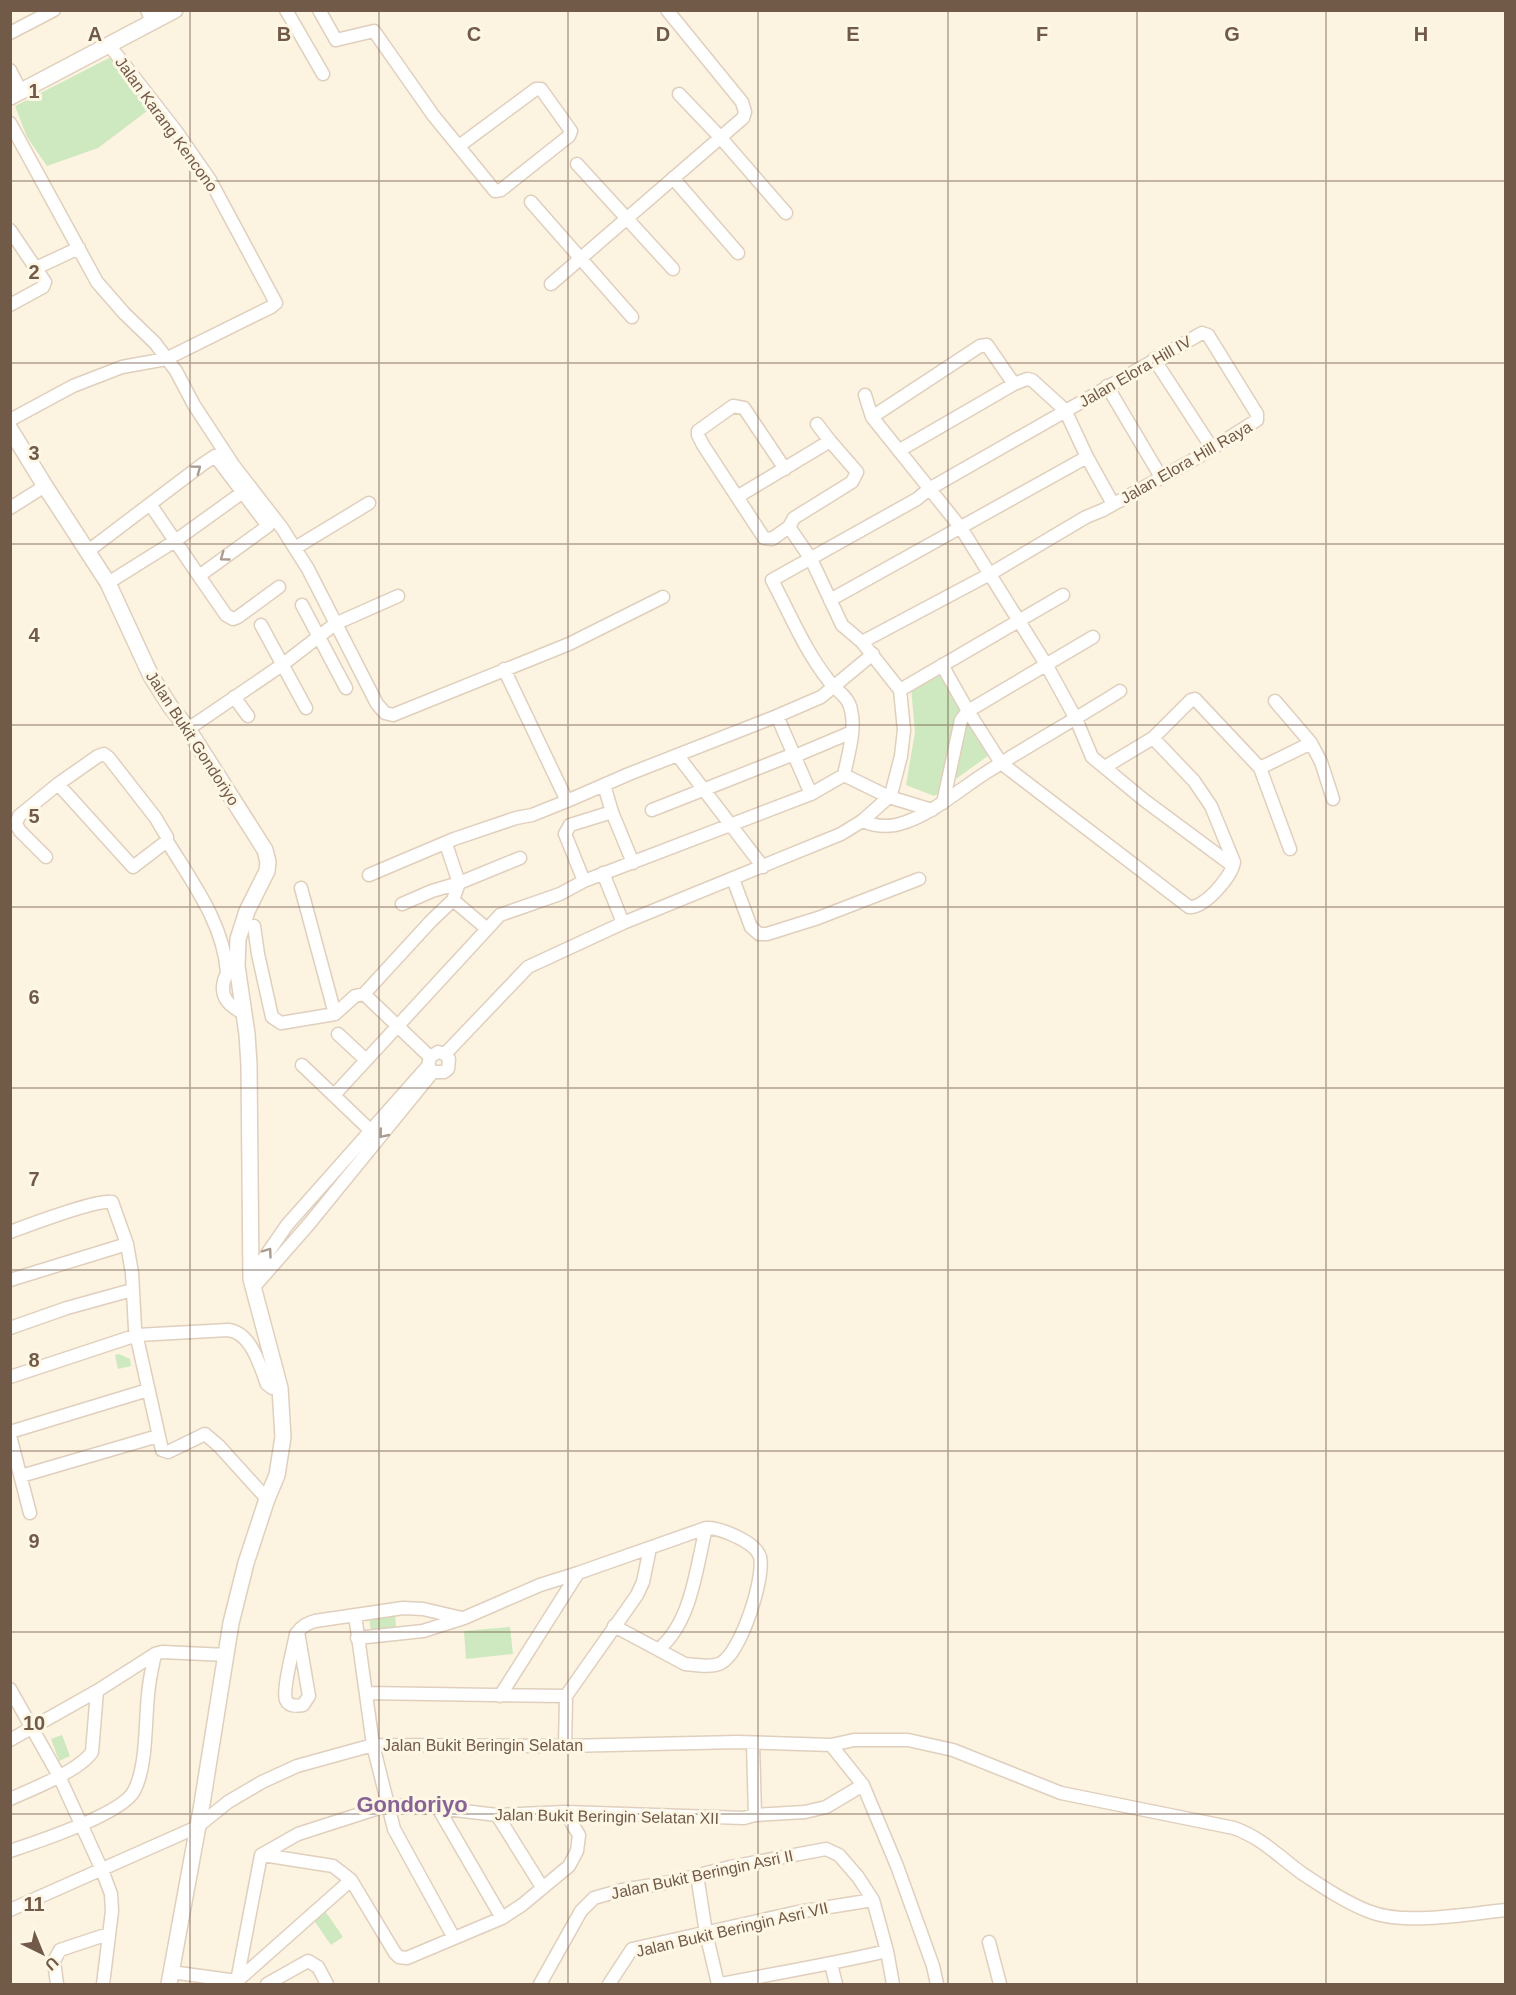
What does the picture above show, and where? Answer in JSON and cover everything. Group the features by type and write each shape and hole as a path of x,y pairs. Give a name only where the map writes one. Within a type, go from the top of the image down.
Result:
{"street":[{"path":"10,33 54,10"},
{"path":"10,70 16,94 110,45 150,16 175,10"},
{"path":"286,10 323,74"},
{"path":"319,10 336,40 374,31 433,115 495,191 569,136 571,131 541,90 536,88 459,146"},
{"path":"551,284 743,117 745,112 742,102 667,10"},
{"name":"Jalan Karang Kencono","path":"110,45 176,131 210,180 276,303 166,358"},
{"path":"679,94 786,213"},
{"path":"10,123 97,282 124,314 155,343 176,371 194,405 234,466 295,548 364,675 377,704 385,713 393,715 569,644 663,597"},
{"path":"577,164 673,269"},
{"path":"673,177 738,253"},
{"path":"531,202 633,317"},
{"path":"10,230 45,282 44,285 10,305"},
{"path":"36,268 79,248"},
{"name":"Jalan Elora Hill IV","path":"834,688 815,663 772,580 917,499 929,489 1154,359 1205,333 1259,418"},
{"path":"872,417 984,344 989,346 1014,384"},
{"path":"10,420 74,386 122,367 166,358"},
{"path":"1154,359 1212,448"},
{"path":"900,450 1014,384 1027,379 1032,380 1065,411 1113,504"},
{"path":"1107,386 1161,477"},
{"path":"865,395 872,417 961,528 1020,620 1076,719 1092,757 1144,800 1233,866"},
{"path":"785,469 744,408 734,406 698,431 698,435 764,538 772,539 789,527 794,519 852,482 857,476 857,472 817,424"},
{"name":"Jalan Elora Hill Raya","path":"862,642 990,574 1086,517 1212,448 1259,418"},
{"name":"Jalan Bukit Gondoriyo","path":"10,429 108,583 151,676 254,831 265,850 268,862 267,871 242,924 232,970 245,1015 249,1065 252,1283 280,1388 283,1437 277,1475 246,1563 231,1623 170,1978"},
{"path":"737,497 830,441"},
{"path":"88,551 215,456 268,526 199,576"},
{"path":"830,600 1087,457"},
{"path":"10,508 45,486"},
{"path":"108,583 175,541 243,492"},
{"path":"295,548 369,503"},
{"path":"150,504 226,615 233,619 238,618 279,587"},
{"path":"445,1054 528,967 623,923 841,834 862,821 889,797 901,756 904,730 900,690 873,654 842,626 812,559 789,527"},
{"path":"900,690 1063,595"},
{"path":"188,729 319,639 335,624 398,596"},
{"path":"302,605 346,688"},
{"path":"261,625 306,708"},
{"path":"937,806 961,720 968,711 1093,637"},
{"path":"369,875 454,839 567,801 604,784 777,716 822,696 873,654"},
{"path":"942,665 1001,763 1189,907 1198,907 1206,901 1234,862 1211,806 1194,781 1153,738"},
{"path":"504,669 567,801"},
{"path":"334,1095 500,915 560,894 584,880 811,794 844,775 852,732 851,709 848,699 834,688"},
{"path":"862,821 875,826 905,823 937,806 1001,763 1120,691"},
{"path":"234,697 248,716"},
{"path":"1105,767 1153,738 1191,700 1195,699 1260,768 1290,849"},
{"path":"1275,701 1311,743 1321,762 1333,799"},
{"path":"777,716 811,794"},
{"path":"652,810 852,732"},
{"path":"1260,768 1311,743"},
{"path":"46,857 20,831 16,824 19,816 58,784 104,754 155,817 167,837 167,841 216,926 232,970"},
{"path":"678,756 763,867"},
{"path":"844,775 889,797 937,806"},
{"path":"58,784 133,867 167,841"},
{"path":"604,784 612,812 633,863"},
{"path":"584,880 565,834 567,829 570,825 612,812"},
{"path":"254,926 258,954 274,1020 281,1023 335,1014 355,996 364,994 453,900 459,883 446,844"},
{"path":"402,904 519,858"},
{"path":"603,873 623,923"},
{"path":"733,879 751,927 759,934 767,934 818,918 919,879"},
{"path":"302,888 335,1014"},
{"path":"453,900 486,928"},
{"path":"252,1283 309,1224 430,1065 438,1052 445,1054 449,1059 448,1069 440,1073 430,1065 398,1025 364,994"},
{"path":"338,1034 366,1060"},
{"path":"303,1065 370,1130"},
{"path":"252,1283 287,1225 430,1065"},
{"path":"10,1232 104,1202 112,1202 127,1244 132,1273 137,1335 162,1450 168,1452 205,1434 219,1446 267,1499"},
{"path":"10,1280 127,1244"},
{"path":"10,1328 67,1308 132,1290"},
{"path":"10,1377 137,1335 235,1330 242,1334 249,1344 267,1384 272,1388 280,1388"},
{"path":"30,1513 10,1434 148,1390"},
{"path":"21,1476 158,1436"},
{"path":"357,1638 414,1633 464,1618 540,1585 706,1528 714,1527 726,1531 756,1549 760,1556 754,1600 742,1635 729,1656 721,1663 685,1664 614,1626"},
{"path":"659,1649 671,1638 682,1618 691,1592 706,1528"},
{"path":"565,1746 566,1696 637,1595 643,1582 650,1548"},
{"path":"500,1696 578,1573"},
{"path":"298,1632 309,1696 305,1703 299,1706 291,1705 286,1698 298,1632 304,1625 315,1621 409,1608 464,1618"},
{"path":"355,1615 372,1745 394,1828 454,1938"},
{"path":"10,1740 97,1691 155,1654 162,1652 227,1655"},
{"path":"10,1851 81,1825 126,1802 134,1791 141,1766 148,1693 155,1654"},
{"path":"10,1689 59,1776 102,1870 112,1905 102,1984"},
{"path":"10,1799 87,1760 92,1752 97,1691"},
{"path":"366,1694 566,1696"},
{"name":"Jalan Bukit Beringin Selatan","path":"10,1910 197,1827 228,1802 262,1782 297,1766 372,1745 565,1746 737,1742 831,1745 854,1740 908,1740 952,1750 1061,1793 1234,1828 1259,1839 1324,1887 1368,1911 1389,1917 1412,1918 1506,1910"},
{"path":"753,1744 755,1815"},
{"path":"831,1745 863,1785 897,1866 933,1966 937,1984"},
{"name":"Jalan Bukit Beringin Selatan XII","path":"388,1805 497,1815 565,1812 744,1818 826,1808 863,1785"},
{"path":"237,1981 261,1855 298,1834 388,1805"},
{"path":"438,1808 502,1918"},
{"path":"261,1855 333,1866 351,1880 395,1953 399,1957 407,1958 502,1918 522,1905 569,1866 577,1851 579,1835 565,1812"},
{"path":"497,1815 542,1887"},
{"name":"Jalan Bukit Beringin Asri II","path":"540,1984 581,1911 589,1901 622,1890 830,1849 839,1855 858,1877 873,1900"},
{"path":"697,1875 706,1933 719,1984 775,1979 887,1951"},
{"path":"170,1978 237,1981 351,1880"},
{"path":"873,1900 887,1951 893,1984"},
{"name":"Jalan Bukit Beringin Asri VII","path":"609,1984 632,1949 798,1912 873,1900"},
{"path":"57,1984 54,1961 60,1950 108,1934"},
{"path":"989,1942 1000,1984"},
{"path":"267,1984 308,1961 318,1967 327,1984"},
{"path":"831,1965 836,1984"}],"green space":[{"path":"115,55 151,108 98,148 47,166 27,137 15,106"},
{"path":"946,666 965,696 942,792 934,796 906,785 915,732 911,688"},
{"path":"976,712 999,748 953,781 968,717"},
{"path":"119,1354 130,1359 131,1366 118,1369 115,1355"},
{"path":"395,1612 396,1628 371,1632 369,1615"},
{"path":"510,1627 513,1654 466,1659 464,1631"},
{"path":"62,1735 70,1756 59,1761 51,1739"},
{"path":"325,1911 343,1937 331,1945 313,1919"}],"district":[{"name":"Gondoriyo","path":"412,1804"}]}
